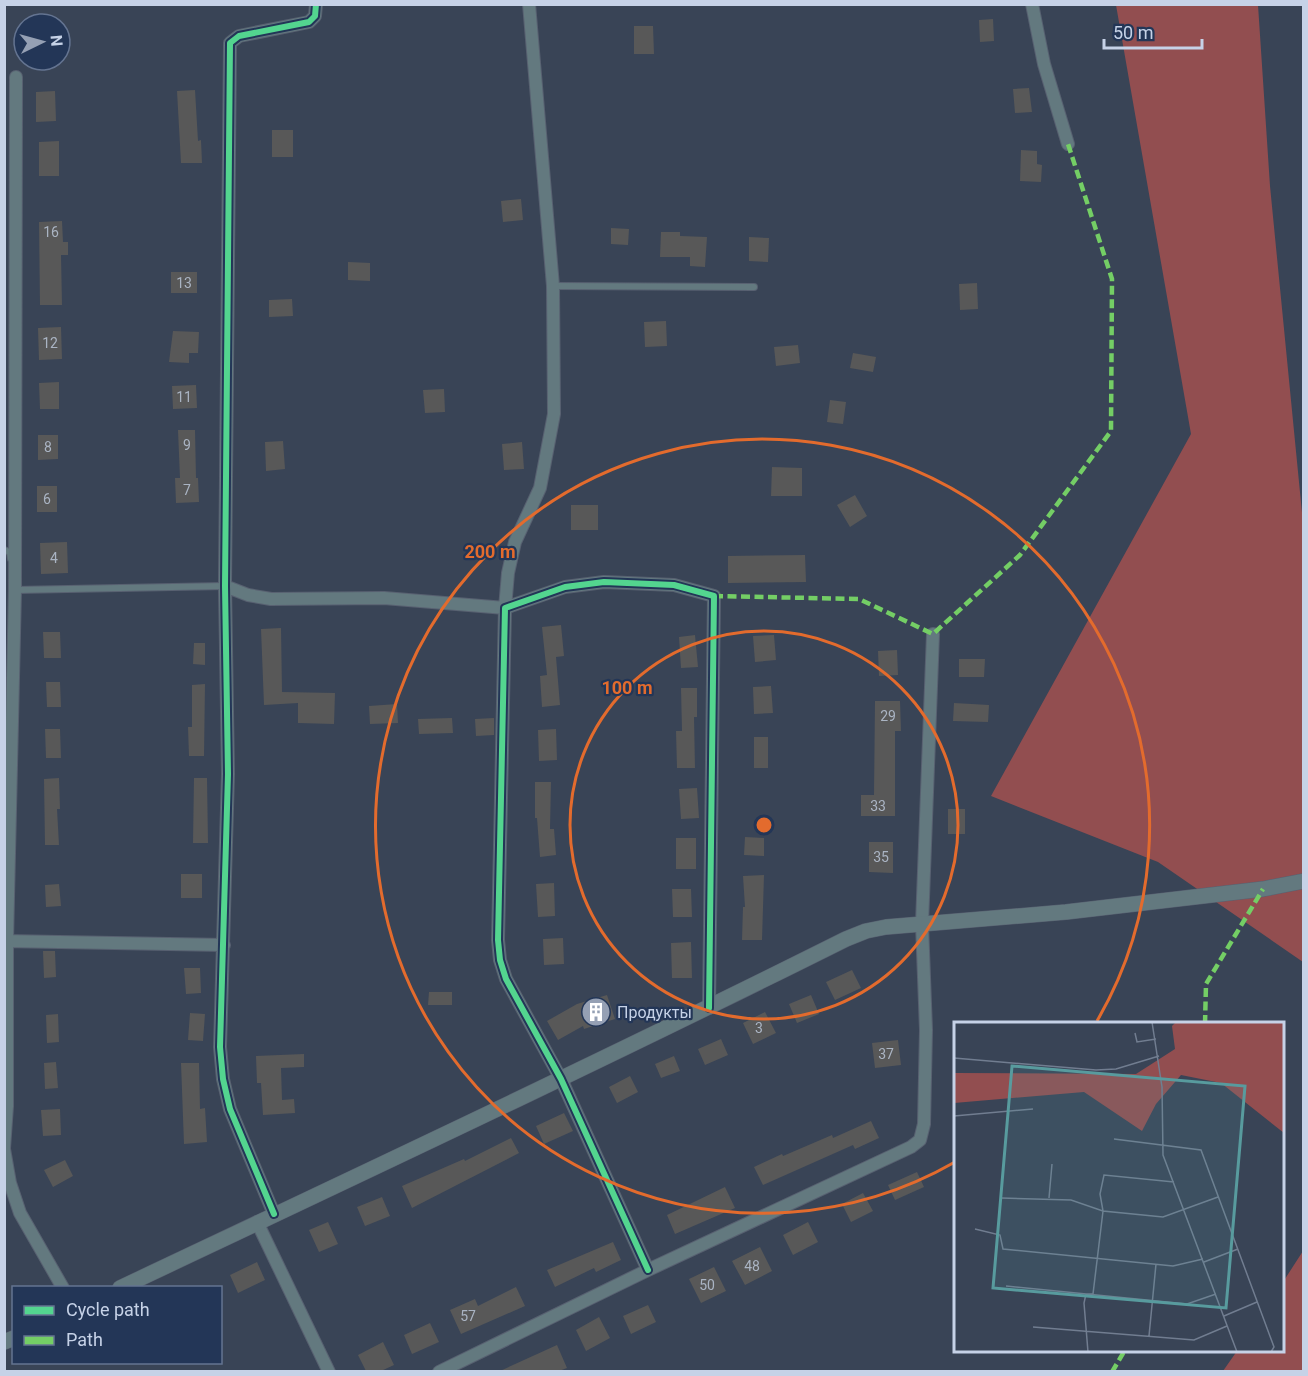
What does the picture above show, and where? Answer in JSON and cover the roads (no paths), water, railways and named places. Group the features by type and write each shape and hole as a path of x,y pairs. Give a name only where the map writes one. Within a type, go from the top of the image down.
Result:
{"street":[{"path":"274,1214 230,1109 223,1079 220,1047 228,774 225,586 230,43 239,36 309,22 315,16 316,4"},
{"path":"530,4 553,286 554,414 540,488 515,542 508,573 505,608 498,940 500,960 506,979 561,1079 648,1270"},
{"path":"1032,4 1044,64 1068,144"},
{"path":"15,77 15,590 6,941 7,1106 4,1148 10,1183 20,1213 62,1286"},
{"path":"225,586 248,596 271,599 384,598 505,608 565,587 604,582 674,585 714,596 709,1008"},
{"path":"439,1371 648,1270 911,1148 920,1140 924,1124 926,1030 922,924 933,634"},
{"path":"122,1286 561,1079 846,939 876,929 1066,912 1263,889 1304,881"},
{"path":"6,941 224,945"},
{"path":"257,1222 329,1371"}],"lane":[{"path":"553,286 754,286"},
{"path":"4,550 10,552 15,590 225,586"}],"place":[{"name":"Продукты","path":"596,1012"}]}
